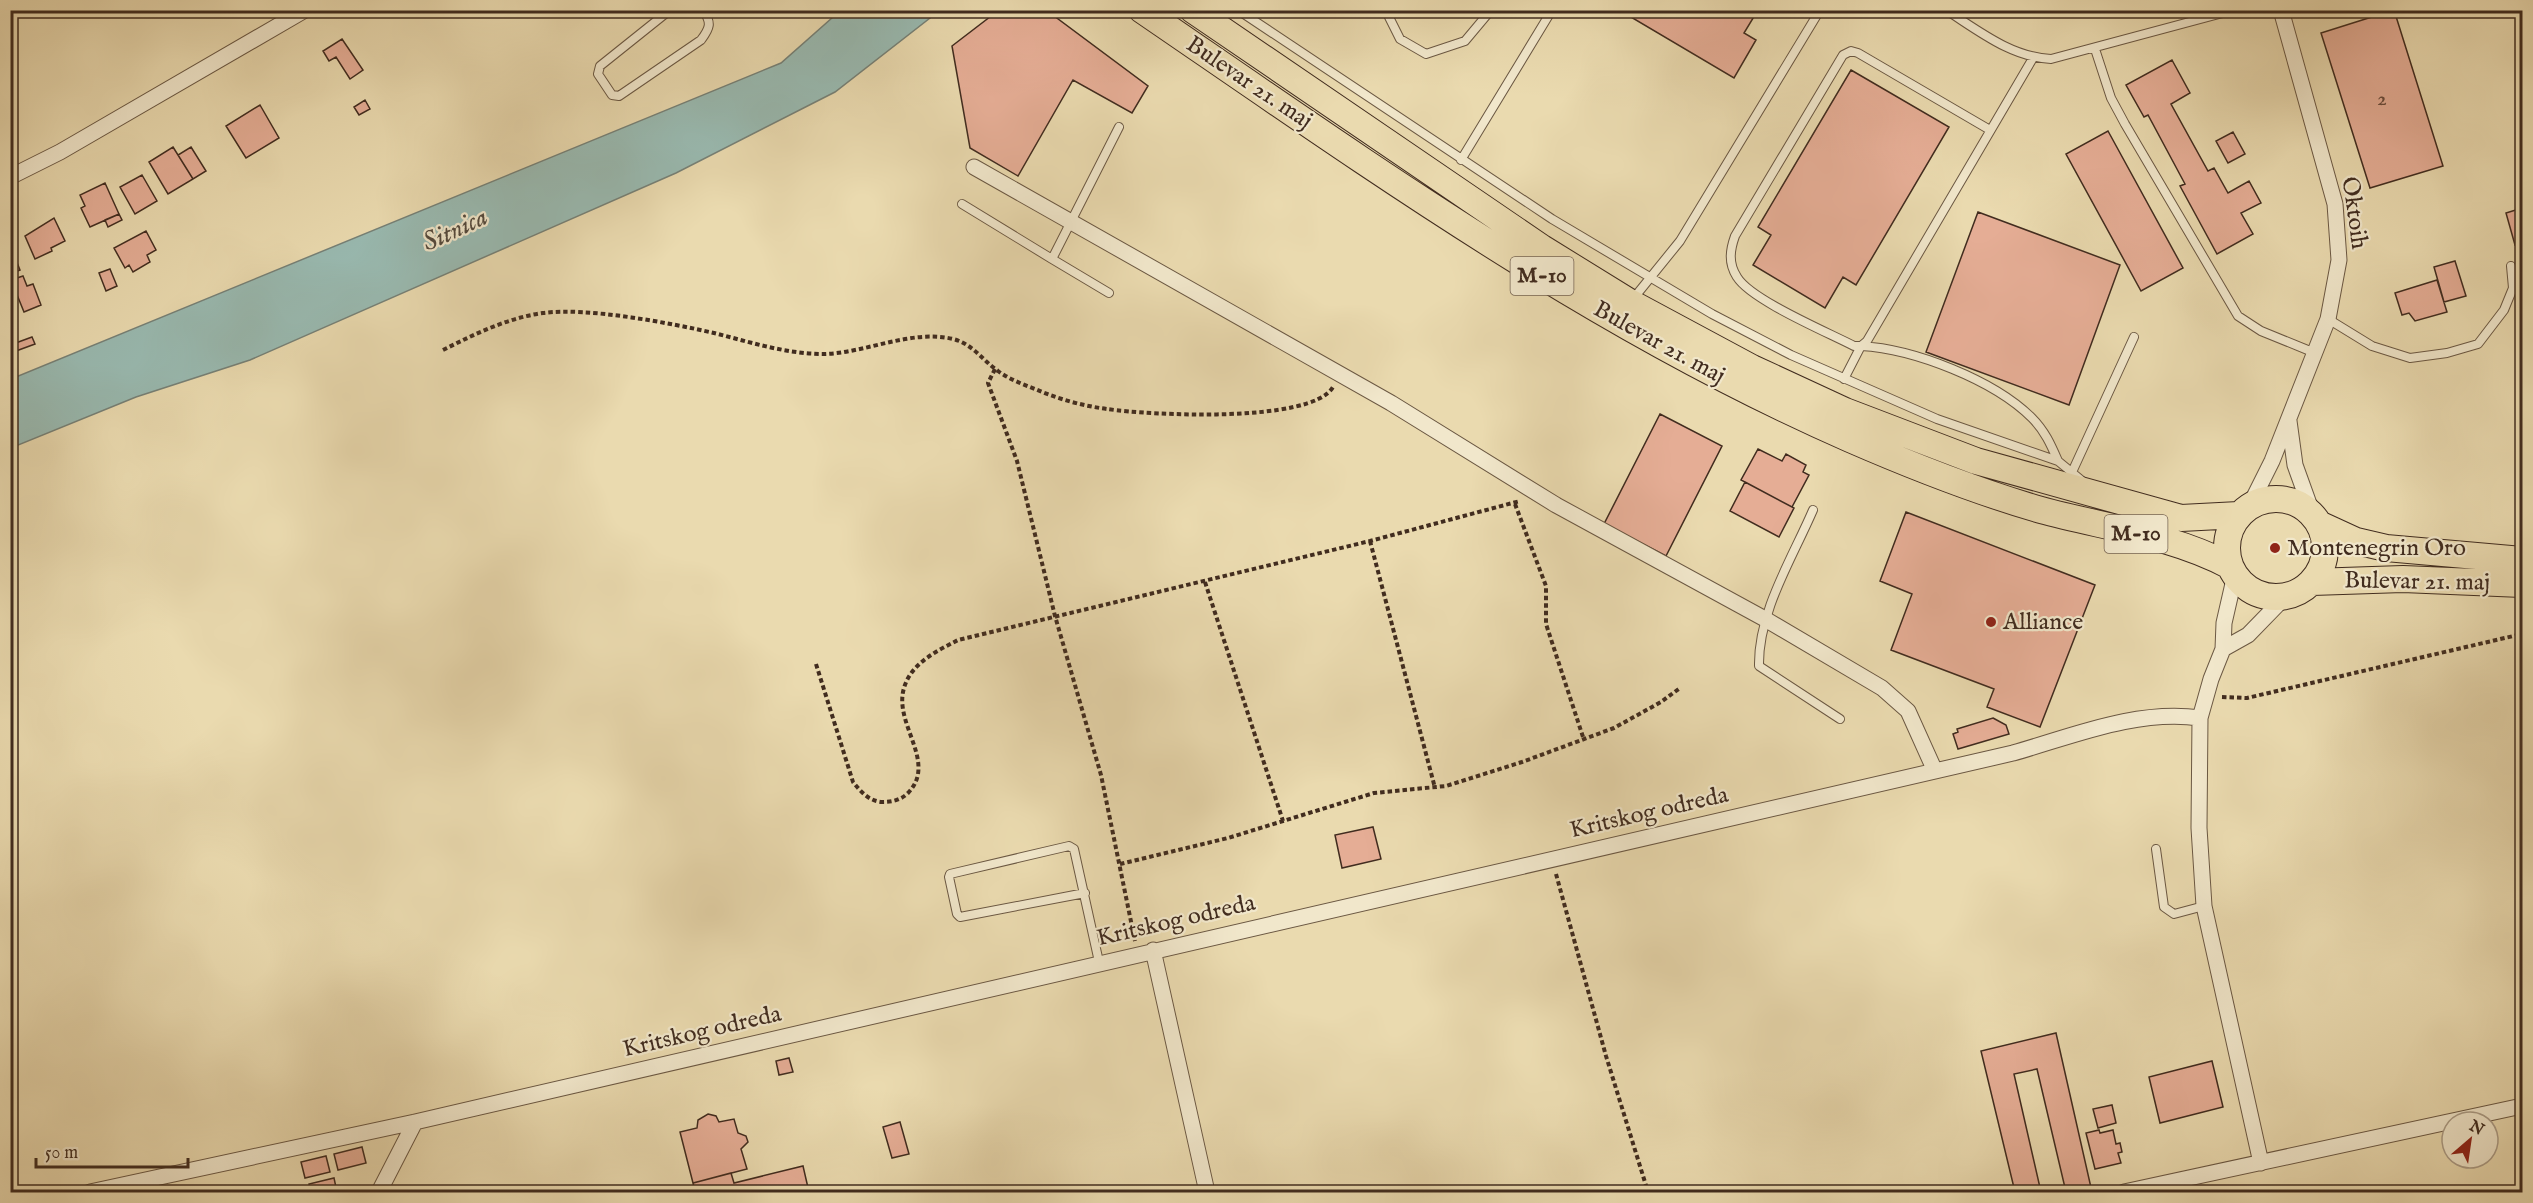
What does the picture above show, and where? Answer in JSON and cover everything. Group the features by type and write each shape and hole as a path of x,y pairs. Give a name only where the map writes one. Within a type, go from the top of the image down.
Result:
{"main road":[{"name":"Bulevar 21. maj","path":"1142,10 1514,259 1598,310 1708,371 1848,438 1972,488 2040,509 2204,552 2232,570"},
{"name":"Bulevar 21. maj","path":"1208,17 1542,248 1630,303 1752,368 1855,415 1977,461 2093,495 2181,518 2244,511"},
{"name":"M-10","path":"2244,511 2274,499 2288,501 2316,519"},
{"path":"2232,570 2227,539 2244,511"},
{"name":"Bulevar 21. maj","path":"2316,519 2356,541 2378,546 2523,560"},
{"path":"2285,597 2300,592 2312,582 2321,569 2325,554 2325,538 2316,519"},
{"name":"M-10","path":"2232,570 2254,593 2269,597 2285,597"},
{"name":"Bulevar 21. maj","path":"2312,582 2403,579 2523,584"}],"street":[{"path":"10,177 60,152 305,10"},
{"name":"Oktoih","path":"2244,511 2272,461 2328,319 2337,282 2338,221 2331,188 2281,10"},
{"path":"974,166 1341,374 1530,489 1765,619 1882,688 1908,711 1935,771"},
{"path":"2288,418 2295,465 2316,519"},
{"path":"2232,570 2224,623 2223,649 2200,718 2199,828 2204,906 2261,1162"},
{"path":"2223,649 2248,635 2285,597"},
{"name":"Kritskog odreda","path":"90,1192 415,1122 1099,962 1935,771 2133,720 2171,714 2200,718"},
{"path":"1153,950 1207,1192"},
{"path":"2124,1192 2523,1106"},
{"path":"379,1192 415,1122"}],"lane":[{"path":"670,10 600,66 598,74 612,95 619,96 701,40 710,29 710,19 703,10"},
{"path":"1238,10 1552,219 1712,314 1844,379 1937,419 2058,461 2073,470 2085,482 2093,495"},
{"path":"1392,10 1389,17 1400,39 1426,54 1465,41 1491,10"},
{"path":"1461,160 1552,10"},
{"path":"1630,303 1680,241 1820,10"},
{"path":"1946,10 2016,53 2032,58 2051,59 2234,10"},
{"path":"2095,49 2111,98 2238,316 2261,331 2315,353"},
{"path":"1990,130 1851,51 1843,55 1735,236 1730,255 1737,277 1746,288 1798,318 1854,346 1901,353 1991,388 2032,418 2046,435 2058,461"},
{"path":"1844,379 1861,346 1867,341 2032,58"},
{"path":"1052,259 1119,127"},
{"path":"962,204 1109,293"},
{"path":"2328,319 2372,346 2410,358 2447,353 2478,344 2504,310 2513,288 2511,266"},
{"path":"2073,470 2134,336"},
{"path":"1814,510 1765,619 1759,649 1759,666 1840,719"},
{"path":"1085,892 960,917 957,914 949,877 950,874 1069,846 1074,849 1085,892 1099,962"},
{"path":"2156,849 2164,907 2174,914 2204,906"}],"path":[{"path":"443,350 490,327 543,313 590,313 705,331 786,351 815,353 935,336 955,339 973,348 995,369 1028,386 1071,402 1113,410 1157,414 1292,410 1328,395 1341,374"},
{"path":"995,369 988,382 1017,461 1055,616 1101,775 1138,953"},
{"path":"816,664 853,782 864,795 879,802 892,802 904,797 915,785 919,772 918,757 902,709 904,687 914,669 933,654 958,640 1206,582 1515,504 1525,497 1530,489"},
{"path":"1515,504 1546,586 1546,624 1584,740"},
{"path":"1370,541 1435,788"},
{"path":"1206,582 1283,821"},
{"path":"2206,696 2247,698 2523,634"},
{"path":"1120,864 1228,838 1387,790 1435,788 1522,762 1614,728 1661,702 1680,688"},
{"path":"1551,859 1625,1122 1648,1192"}],"water":[{"name":"Sitnica","path":"841,10 939,11 835,92 676,173 250,360 136,397 11,448 11,379 781,63"}],"building":[{"path":"999,10 1046,10 1148,86 1132,113 1073,80 1018,176 970,148 952,46"},
{"path":"1619,10 1758,10 1744,33 1756,40 1734,78"},
{"path":"2394,10 2443,166 2370,188 2321,33"},
{"path":"342,39 363,70 350,79 336,57 329,61 323,51"},
{"path":"2172,60 2190,93 2171,104 2208,171 2214,168 2228,193 2249,181 2261,203 2241,213 2253,234 2217,254 2180,186 2185,184 2148,115 2144,117 2126,85"},
{"path":"1851,70 1949,127 1856,285 1843,277 1825,308 1753,265 1771,235 1758,227"},
{"path":"365,100 370,109 359,115 354,107"},
{"path":"260,105 279,138 246,158 226,126"},
{"path":"2108,131 2183,268 2141,291 2066,154"},
{"path":"2233,132 2245,154 2228,163 2216,141"},
{"path":"173,147 193,179 168,194 149,162"},
{"path":"191,147 206,171 193,179 178,155"},
{"path":"142,175 157,201 135,214 120,187"},
{"path":"105,183 119,214 90,227 81,208 85,206 80,195"},
{"path":"2522,208 2522,242 2515,245 2506,213"},
{"path":"1978,212 2120,265 2069,405 1926,352"},
{"path":"119,214 122,220 108,227 105,220"},
{"path":"54,218 65,241 51,248 52,251 35,259 25,236"},
{"path":"146,231 156,250 147,255 150,262 133,272 129,265 125,268 114,248"},
{"path":"10,245 20,270 10,274"},
{"path":"2455,261 2466,296 2444,302 2434,267"},
{"path":"110,269 117,286 106,291 99,273"},
{"path":"23,276 27,286 33,284 41,305 24,312 11,280"},
{"path":"2437,280 2447,312 2415,321 2409,313 2402,315 2395,293"},
{"path":"32,337 35,344 16,351 13,344"},
{"path":"1660,414 1722,446 1666,556 1604,524"},
{"path":"1758,449 1782,461 1786,454 1806,465 1803,472 1809,475 1792,507 1741,480"},
{"path":"1745,482 1794,508 1779,537 1730,511"},
{"name":"Alliance","path":"1906,512 2095,585 2040,727 1987,707 1994,689 1891,650 1912,594 1880,581"},
{"path":"1993,718 2006,725 2009,734 1958,749 1953,734 1958,732 1957,729"},
{"path":"1373,827 1381,859 1342,868 1335,835"},
{"path":"2056,1033 2092,1192 2066,1192 2037,1069 2014,1074 2041,1192 2015,1192 1981,1051"},
{"path":"789,1058 793,1072 779,1075 776,1061"},
{"path":"2212,1061 2223,1107 2160,1123 2149,1077"},
{"path":"2112,1105 2116,1123 2098,1128 2093,1109"},
{"path":"708,1114 716,1116 719,1122 734,1119 738,1133 746,1136 748,1142 741,1149 747,1169 693,1183 680,1132 697,1128 698,1120"},
{"path":"900,1122 909,1154 892,1158 883,1127"},
{"path":"2099,1130 2100,1133 2113,1130 2116,1144 2120,1143 2122,1152 2118,1153 2121,1163 2095,1169 2086,1133"},
{"path":"362,1147 366,1163 338,1170 334,1154"},
{"path":"326,1156 330,1172 305,1178 301,1162"},
{"path":"803,1166 809,1192 695,1192 693,1183 731,1173 734,1183"},
{"path":"334,1178 337,1192 311,1192 309,1184"}],"place":[{"name":"Montenegrin Oro","path":"2275,548"},
{"name":"Alliance","path":"1991,622"}]}
